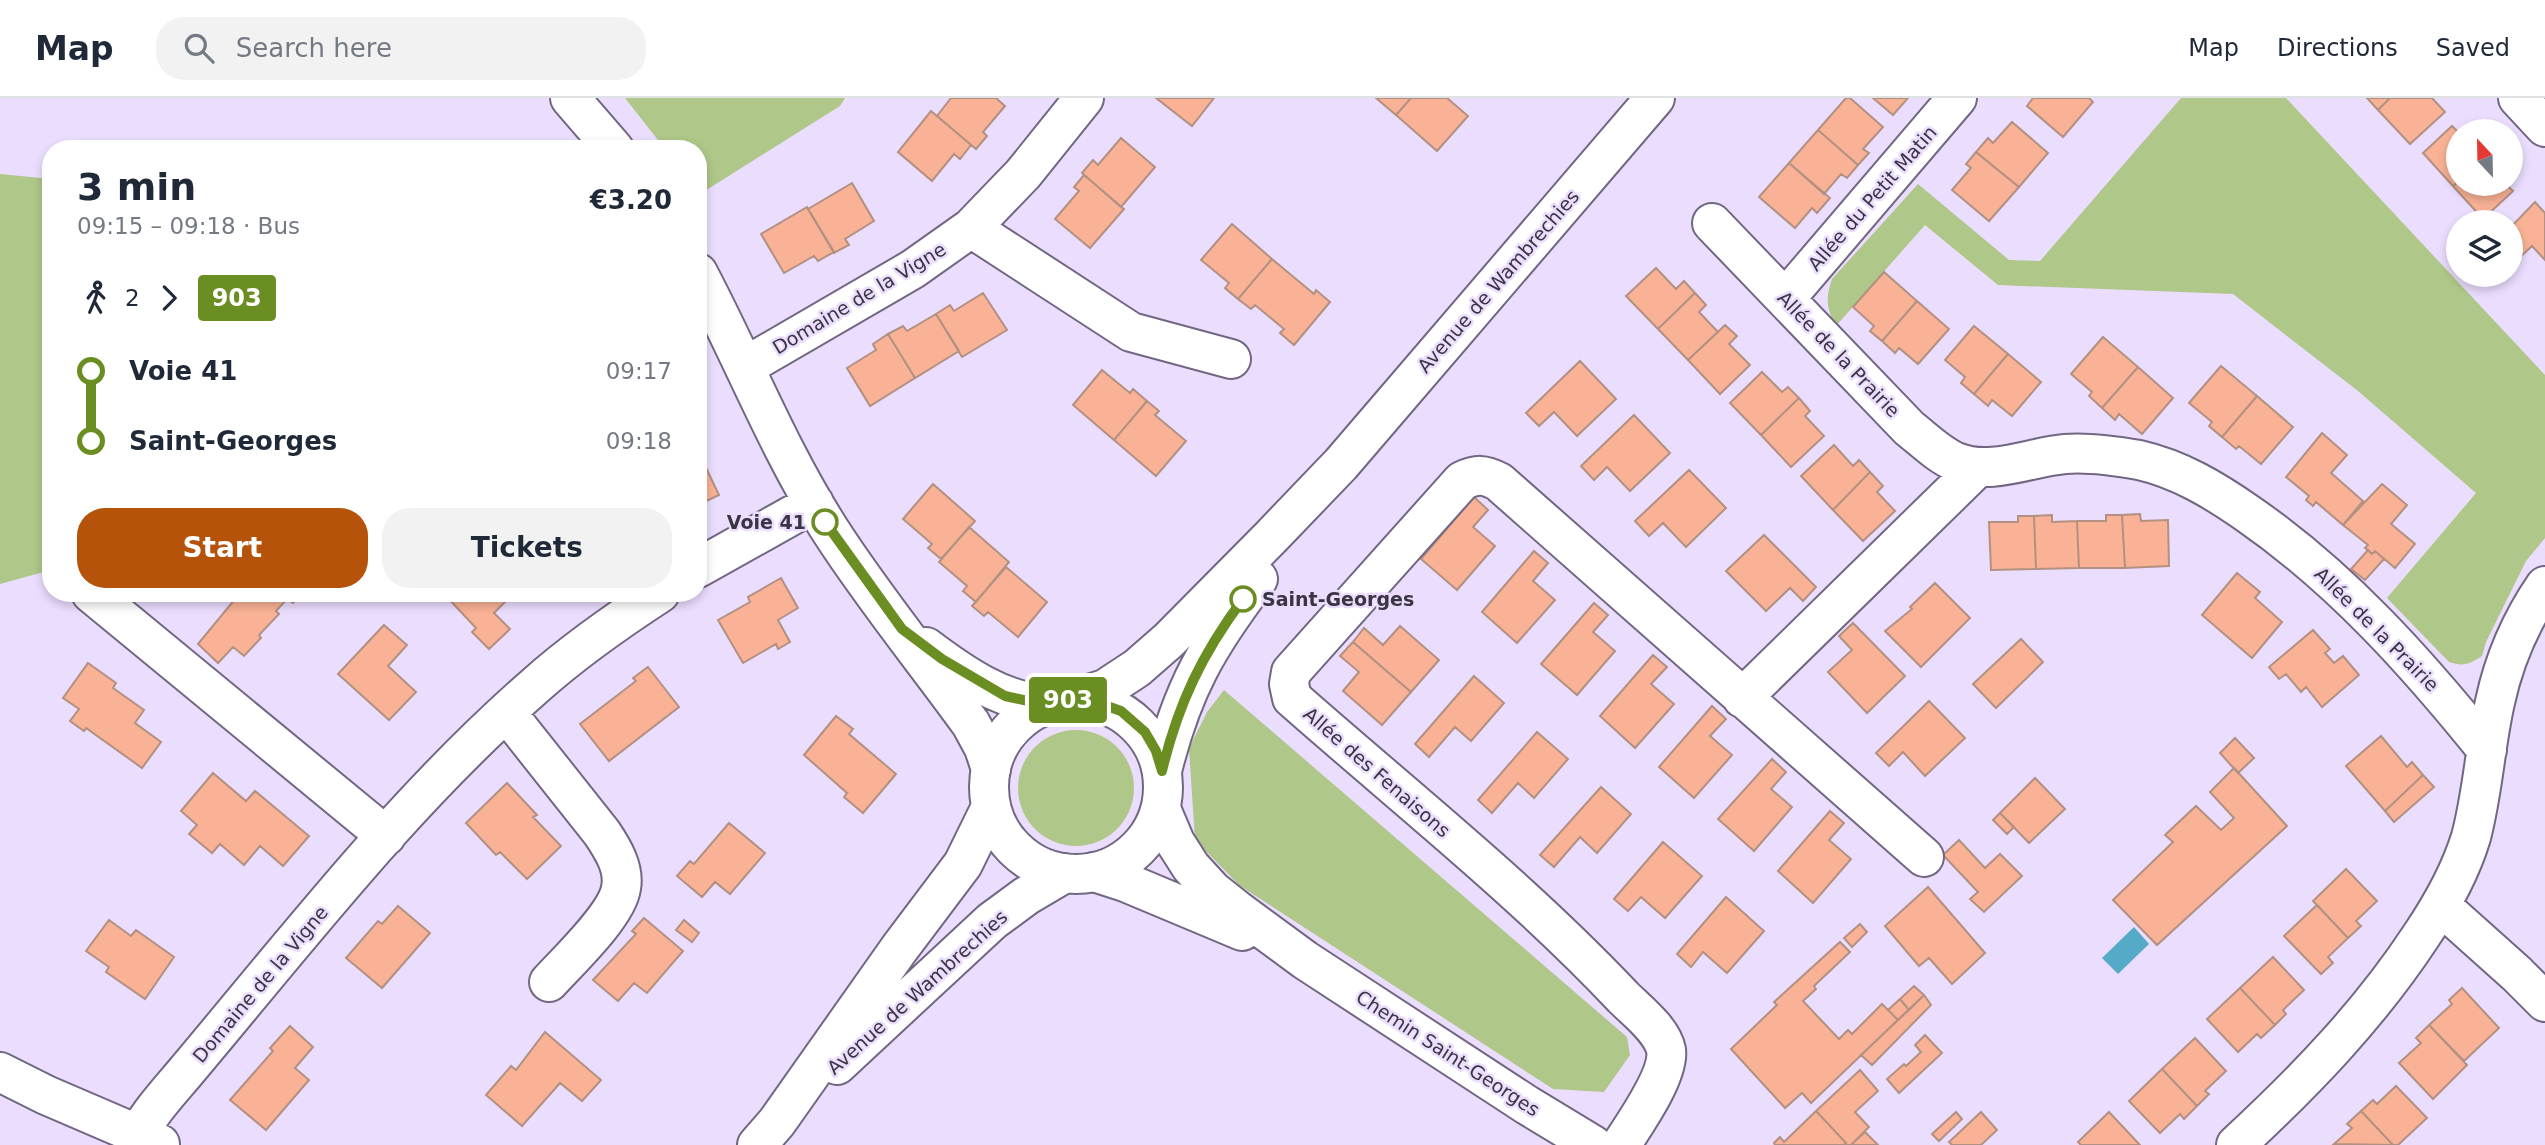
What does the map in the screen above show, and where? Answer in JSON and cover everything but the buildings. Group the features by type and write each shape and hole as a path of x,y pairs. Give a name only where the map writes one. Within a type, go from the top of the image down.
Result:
{"street":[{"path":"570,98 606,140"},
{"name":"Domaine de la Vigne","path":"746,366 913,269 971,228 1023,174 1084,98"},
{"name":"Avenue de Wambrechies","path":"1058,702 1094,693 1116,683 1153,655 1214,595 1341,464 1655,98"},
{"name":"Allée du Petit Matin","path":"1786,298 1957,98"},
{"path":"2518,98 2545,127"},
{"name":"Allée de la Prairie","path":"1712,223 1909,428 1956,462 1978,467 2008,465 2040,457 2069,454 2117,456 2169,468 2195,480 2266,526 2349,595 2428,678 2487,750"},
{"path":"971,228 1131,332 1231,359"},
{"path":"707,291 746,366 788,458 814,503 853,564 971,724 984,748 991,769"},
{"name":"Avenue de Wambrechies","path":"1162,771 1179,710 1208,649 1341,464"},
{"path":"1742,698 1978,467"},
{"name":"Allée des Fenaisons","path":"1621,1145 1663,1072 1665,1046 1653,1029 1585,956 1292,698 1289,684 1291,671 1462,481 1476,474 1499,482 1924,857"},
{"path":"707,563 814,503"},
{"path":"2236,1145 2294,1091 2357,1023 2411,952 2441,906 2461,866 2470,839 2480,802 2494,705 2510,651 2522,624 2545,586"},
{"path":"102,602 386,836"},
{"name":"Domaine de la Vigne","path":"0,1072 144,1141 183,1074 386,836 506,712 562,663 647,602"},
{"path":"902,629 942,659 995,692 1013,699 1101,703 1129,717 1151,741 1162,771 1164,790 1161,809 1151,831 1136,850 1117,864 1080,873 1032,862 1013,848 1000,829 991,807 991,769 998,748 1010,729 1027,715 1058,702"},
{"path":"506,712 602,833 620,870 622,886 618,900 608,916 549,982"},
{"name":"Avenue de Wambrechies","path":"767,1133 963,864 991,807"},
{"name":"Chemin Saint-Georges","path":"1161,809 1182,855 1213,891 1305,960 1593,1145"},
{"name":"Avenue de Wambrechies","path":"767,1133 992,921 1026,896 1080,873"},
{"name":"Chemin Saint-Georges","path":"1080,873 1139,887 1305,960"},
{"path":"2441,906 2545,1002"}],"green space":[{"path":"625,98 845,98 840,106 707,190 707,140 658,140"},
{"path":"2181,98 2286,98 2446,269 2446,287 2463,287 2545,375 2545,538 2526,561 2486,642 2482,656 2466,664 2449,662 2387,598 2476,493 2358,391 2233,294 1998,285 1925,225 1835,327 1830,314 1828,293 1832,279 1918,184 2009,260 2040,261"},
{"path":"0,174 42,178 42,572 0,584"},
{"path":"1224,690 1627,1037 1630,1055 1604,1092 1553,1089 1239,885 1195,840 1189,748 1207,712"},
{"path":"1076,730 1098,735 1117,747 1129,766 1134,788 1129,810 1117,829 1098,841 1076,846 1054,841 1035,829 1023,810 1018,788 1023,766 1035,747 1054,735"}],"water":[{"path":"2134,927 2149,944 2118,974 2102,958"}],"bus line":[{"name":"903","path":"825,522 902,629 942,659 995,692 1024,702 1047,705 1080,699 1121,711 1145,732 1160,760 1162,771 1179,710 1191,682 1208,649 1243,599"}],"place":[{"name":"Voie 41","path":"825,522"},
{"name":"Saint-Georges","path":"1243,599"}]}
